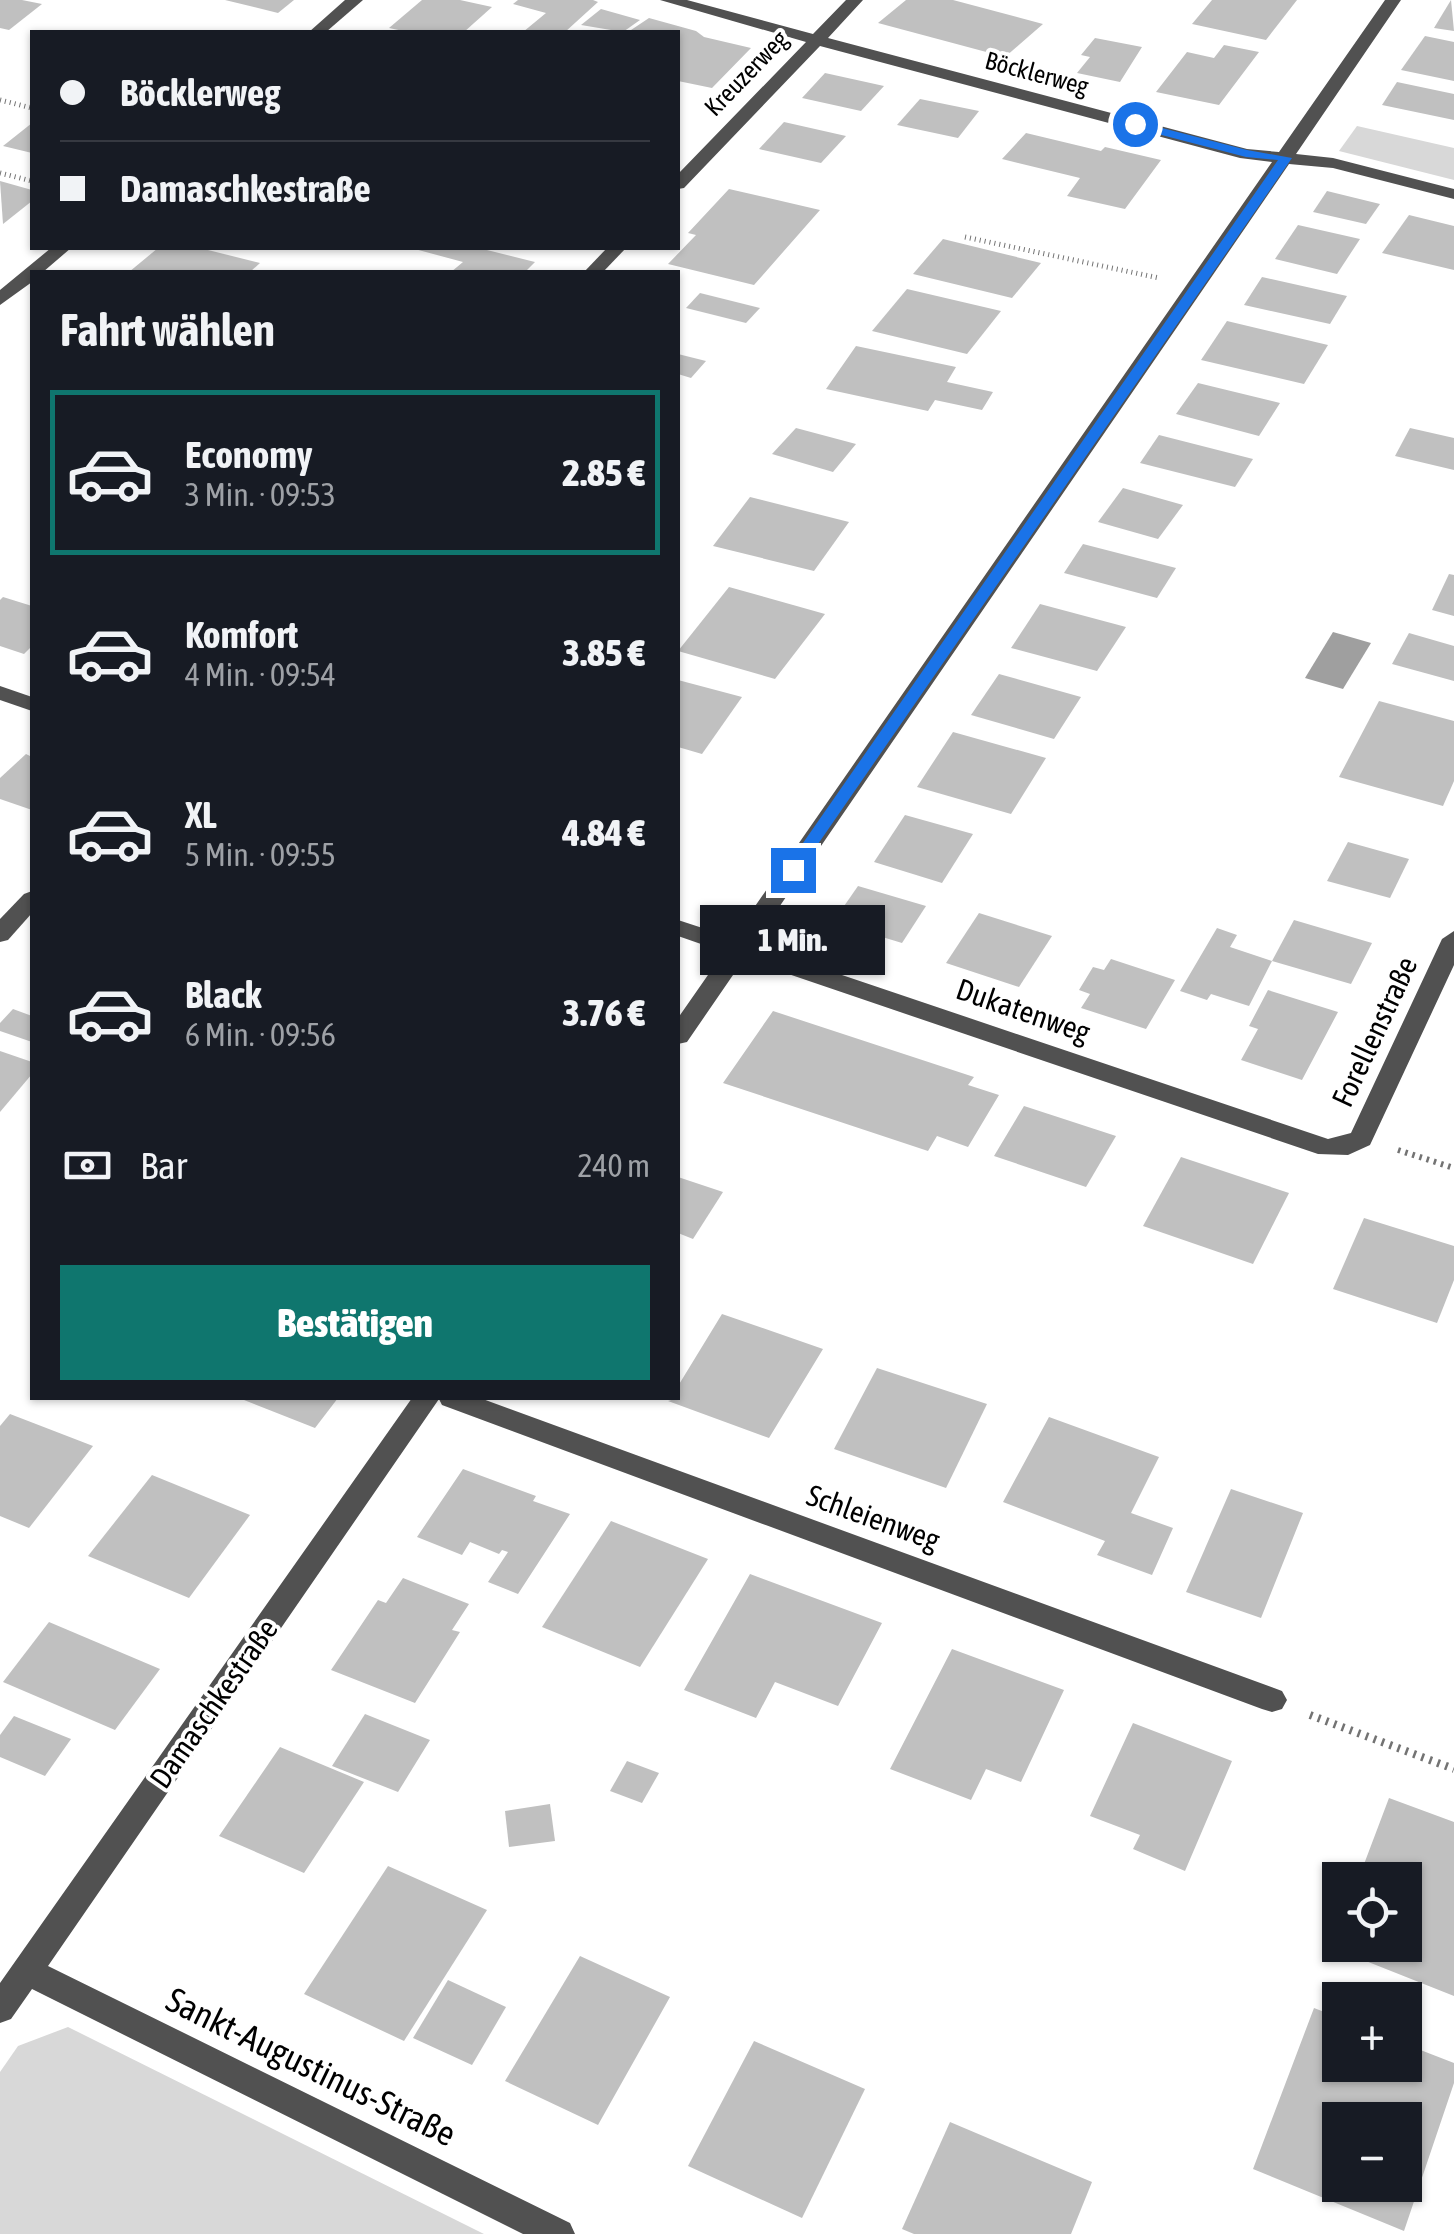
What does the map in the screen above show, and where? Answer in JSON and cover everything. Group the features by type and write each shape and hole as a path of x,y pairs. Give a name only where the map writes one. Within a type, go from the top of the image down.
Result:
{"street":[{"path":"319,30 355,0"},
{"name":"Böcklerweg","path":"668,0 1246,154 1333,163 1454,194"},
{"name":"Kreuzerweg","path":"680,182 854,0"},
{"path":"680,1033 1393,0"},
{"path":"35,270 60,250"},
{"path":"595,270 615,250"},
{"path":"0,299 30,274"},
{"path":"0,693 30,703"},
{"path":"0,934 30,901"},
{"name":"Dukatenweg","path":"680,929 1327,1148 1354,1142"},
{"name":"Forellenstraße","path":"1354,1142 1454,939"},
{"name":"Damaschkestraße","path":"0,2009 425,1400"},
{"name":"Schleienweg","path":"457,1400 1272,1700"},
{"name":"Sankt-Augustinus-Straße","path":"28,1972 558,2234"}],"path":[{"path":"0,100 30,108"},
{"path":"0,173 30,181"},
{"path":"965,237 1197,286"},
{"path":"1354,1142 1454,1168"},
{"path":"1272,1700 1454,1770"}],"shaded area":[{"path":"1357,126 1454,148 1454,180 1339,151"},
{"path":"1333,632 1371,643 1343,689 1305,678"},
{"path":"68,2027 484,2234 0,2234 0,2072 18,2046"}],"building":[{"path":"0,0 42,4 9,30 0,28"},
{"path":"225,0 294,0 278,13"},
{"path":"422,0 460,0 492,7 466,30 389,28"},
{"path":"518,0 598,2 567,30 525,30 546,13 513,4"},
{"path":"906,0 953,0 1043,24 1005,57 878,23"},
{"path":"1212,0 1297,0 1266,40 1192,24"},
{"path":"1451,0 1454,31 1434,28"},
{"path":"601,9 640,20 626,30 581,25"},
{"path":"649,18 751,48 712,88 680,81 680,30 631,30"},
{"path":"1425,36 1454,42 1454,81 1401,70"},
{"path":"1095,38 1142,47 1120,82 1077,73 1090,57 1081,55"},
{"path":"1224,45 1259,52 1219,105 1156,92 1187,52 1214,58"},
{"path":"825,73 884,86 861,111 802,98"},
{"path":"1397,82 1454,94 1454,120 1382,105"},
{"path":"920,99 979,111 958,138 897,125"},
{"path":"784,122 846,136 821,163 759,149"},
{"path":"30,125 30,153 3,146"},
{"path":"1026,133 1161,160 1125,209 1067,196 1080,178 1002,159"},
{"path":"0,181 30,189 30,203 3,224"},
{"path":"729,189 820,210 754,285 668,264 696,235 688,233"},
{"path":"1327,191 1380,204 1366,224 1313,212"},
{"path":"1409,215 1454,226 1454,270 1382,253"},
{"path":"1298,225 1360,239 1337,274 1275,259"},
{"path":"943,239 1041,263 1012,298 913,274"},
{"path":"156,250 208,250 260,263 252,270 131,270"},
{"path":"418,250 487,250 535,262 527,270 453,270 463,262"},
{"path":"1262,277 1347,296 1330,324 1244,305"},
{"path":"907,289 1001,311 967,354 872,331"},
{"path":"700,293 760,308 746,323 686,308"},
{"path":"1227,321 1328,345 1304,384 1201,360"},
{"path":"856,346 956,367 947,382 993,392 982,410 935,400 928,411 826,389"},
{"path":"680,354 706,361 691,378 680,375"},
{"path":"1198,383 1280,403 1259,436 1176,414"},
{"path":"796,428 856,444 833,472 772,454"},
{"path":"1410,428 1454,438 1454,470 1395,456"},
{"path":"1159,435 1253,459 1235,487 1140,463"},
{"path":"1123,488 1183,505 1158,539 1098,522"},
{"path":"750,497 849,522 814,571 713,546"},
{"path":"1083,544 1176,568 1157,598 1064,573"},
{"path":"1449,574 1454,575 1454,616 1432,610"},
{"path":"729,587 825,614 775,679 680,648"},
{"path":"3,597 30,605 30,648 24,654 0,646"},
{"path":"1040,604 1126,627 1097,671 1011,648"},
{"path":"1409,633 1454,646 1454,681 1392,664"},
{"path":"999,674 1081,697 1054,739 971,715"},
{"path":"680,681 742,697 702,754 680,748"},
{"path":"1379,701 1454,721 1454,781 1443,806 1339,777"},
{"path":"953,732 1046,758 1011,814 917,787"},
{"path":"26,754 30,756 30,809 0,799 0,778"},
{"path":"905,815 973,834 942,883 874,862"},
{"path":"1348,842 1409,859 1390,898 1327,881"},
{"path":"858,886 926,906 902,943 833,922"},
{"path":"979,913 1052,936 1019,987 946,963"},
{"path":"1294,920 1372,943 1351,984 1272,961"},
{"path":"1217,928 1237,935 1230,947 1272,961 1249,1006 1211,994 1207,1000 1180,991"},
{"path":"1111,959 1175,980 1146,1029 1081,1008 1090,994 1079,990 1093,967 1104,970"},
{"path":"1268,990 1338,1012 1302,1080 1241,1060 1258,1029 1249,1026"},
{"path":"13,1009 30,1015 30,1041 0,1031 0,1023"},
{"path":"773,1011 974,1077 968,1085 999,1095 968,1147 937,1136 928,1151 723,1083"},
{"path":"0,1051 30,1061 30,1076 0,1112"},
{"path":"1024,1106 1116,1136 1086,1187 994,1156"},
{"path":"1181,1157 1289,1193 1253,1264 1143,1226"},
{"path":"680,1178 723,1192 693,1239 680,1234"},
{"path":"1364,1218 1454,1246 1454,1280 1437,1323 1333,1289"},
{"path":"722,1314 823,1349 769,1438 668,1401 680,1400 680,1383"},
{"path":"877,1368 987,1404 946,1488 834,1449"},
{"path":"244,1400 336,1400 315,1428"},
{"path":"10,1414 93,1446 29,1528 0,1516 0,1426"},
{"path":"1049,1417 1159,1457 1131,1513 1173,1528 1152,1575 1097,1555 1105,1541 1003,1502"},
{"path":"463,1469 536,1496 533,1501 570,1514 518,1594 488,1582 508,1552 502,1550 499,1554 470,1542 462,1555 417,1537"},
{"path":"152,1475 250,1515 189,1598 88,1556"},
{"path":"1231,1489 1303,1513 1261,1618 1186,1592"},
{"path":"611,1521 708,1559 640,1667 542,1627"},
{"path":"750,1574 882,1623 838,1706 775,1682 756,1718 684,1690"},
{"path":"403,1578 469,1604 452,1630 460,1632 415,1703 331,1670 378,1600 386,1603"},
{"path":"49,1622 160,1669 115,1730 3,1682"},
{"path":"952,1649 1064,1690 1021,1782 986,1769 971,1800 890,1769"},
{"path":"365,1714 430,1740 398,1792 332,1766"},
{"path":"14,1716 71,1739 45,1776 0,1757 0,1735"},
{"path":"1133,1723 1232,1761 1185,1871 1133,1849 1140,1835 1090,1816"},
{"path":"280,1747 364,1782 304,1873 219,1836"},
{"path":"627,1761 659,1773 642,1803 610,1791"},
{"path":"1389,1798 1454,1822 1454,1996 1368,1962 1422,1962 1422,1862 1365,1862"},
{"path":"550,1804 555,1841 509,1847 505,1811"},
{"path":"388,1866 487,1910 404,2041 304,1994"},
{"path":"580,1956 670,1997 598,2125 505,2081"},
{"path":"448,1980 506,2007 472,2065 413,2038"},
{"path":"1314,2008 1322,2011 1322,2082 1422,2082 1422,2051 1454,2063 1454,2083 1422,2178 1422,2102 1322,2102 1322,2197 1253,2169"},
{"path":"754,2041 865,2089 802,2218 688,2166"},
{"path":"950,2122 1092,2182 1071,2234 914,2234 902,2229"},
{"path":"1333,2202 1414,2202 1404,2231"}],"route":[{"path":"793,870 1286,158 1246,154 1135,124"}]}
